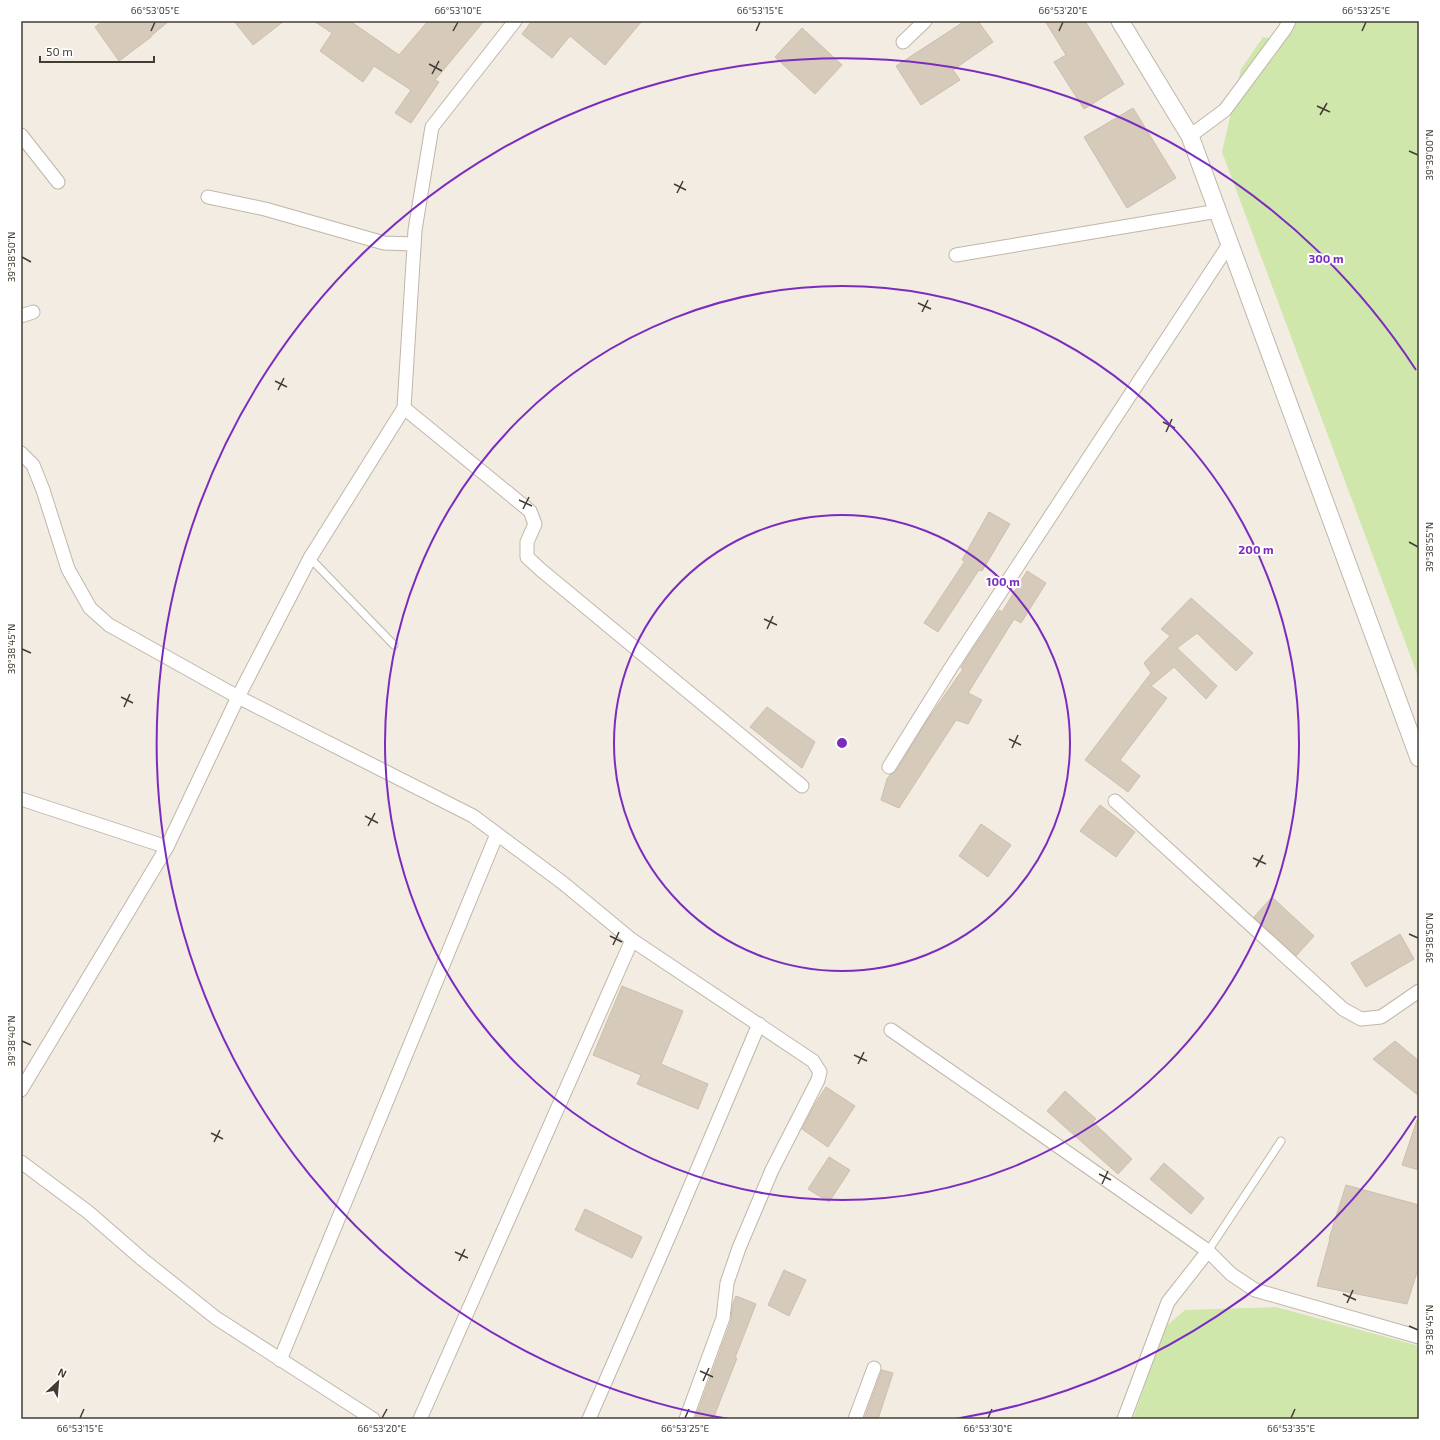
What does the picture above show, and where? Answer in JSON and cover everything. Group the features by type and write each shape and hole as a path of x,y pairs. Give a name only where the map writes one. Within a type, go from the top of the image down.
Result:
{"street":[{"path":"21,1090 166,847 238,697 310,558 404,408 415,230 432,127 515,21"},
{"path":"903,42 925,21"},
{"path":"1120,21 1190,136 1418,752"},
{"path":"1190,136 1225,110 1289,21"},
{"path":"21,135 58,182"},
{"path":"208,197 265,209 384,243 414,244"},
{"path":"956,255 1218,211"},
{"path":"888,767 950,669 1230,243"},
{"path":"404,408 530,511 535,524 527,542 528,557 541,570 802,786"},
{"path":"21,453 32,465 43,490 68,569 90,608 110,625 238,697 473,816 563,883 632,940 813,1061 820,1072 818,1080 772,1170 739,1248 728,1283 723,1318 686,1419"},
{"path":"21,799 166,847"},
{"path":"1115,801 1343,1009 1361,1019 1381,1017 1419,991"},
{"path":"280,1360 497,834"},
{"path":"420,1419 632,940"},
{"path":"589,1419 670,1234 759,1024"},
{"path":"891,1030 1208,1251 1231,1274 1255,1290 1419,1337"},
{"path":"21,1162 88,1212 142,1259 216,1318 373,1419"},
{"path":"1124,1419 1168,1302 1208,1251"},
{"path":"855,1419 874,1368"}],"lane":[{"path":"310,558 394,645"},
{"path":"1208,1251 1281,1140"}],"green space":[{"path":"1287,21 1419,21 1419,679 1222,152 1241,69 1263,37 1278,39"},
{"path":"1276,1307 1419,1346 1419,1419 1133,1419 1165,1327 1185,1310"}],"building":[{"path":"103,21 169,21 151,37 119,61 95,27"},
{"path":"234,21 284,21 253,45"},
{"path":"314,21 350,21 399,55 428,21 484,21 435,80 439,82 411,123 395,113 411,90 374,66 363,82 320,51 332,33"},
{"path":"532,21 642,21 605,65 570,36 552,58 522,34"},
{"path":"965,21 978,21 993,42 953,70 960,80 921,105 896,66"},
{"path":"1045,21 1085,21 1124,84 1084,109 1054,62 1066,55"},
{"path":"802,28 842,65 815,94 775,57"},
{"path":"1133,108 1176,178 1127,208 1084,137"},
{"path":"989,512 1010,524 982,571 979,570 938,632 924,623 965,561 962,560"},
{"path":"1027,571 1046,583 1021,623 1014,619 968,693 982,700 968,724 956,720 899,808 881,800 887,779 896,771 926,722 963,669 961,668 966,659 999,610 1002,612"},
{"path":"1191,598 1253,653 1236,671 1197,633 1177,648 1217,686 1206,699 1174,667 1151,686 1167,698 1120,760 1140,776 1128,792 1085,760 1151,673 1144,663 1170,636 1161,629"},
{"path":"767,707 815,742 802,768 750,727"},
{"path":"1100,805 1135,832 1116,857 1080,831"},
{"path":"981,824 1011,845 988,877 959,856"},
{"path":"1272,897 1314,936 1296,956 1254,917"},
{"path":"1400,934 1414,959 1366,987 1351,963"},
{"path":"622,986 683,1011 661,1064 708,1084 698,1109 637,1084 641,1075 593,1055"},
{"path":"1395,1041 1419,1061 1419,1096 1373,1059"},
{"path":"826,1087 855,1106 828,1147 802,1129"},
{"path":"1065,1091 1096,1119 1093,1122 1132,1159 1118,1174 1047,1111"},
{"path":"1417,1120 1419,1120 1419,1170 1402,1165"},
{"path":"829,1157 850,1170 829,1202 808,1189"},
{"path":"1164,1163 1204,1198 1191,1214 1150,1179"},
{"path":"1346,1185 1419,1205 1419,1266 1407,1304 1317,1286 1329,1239"},
{"path":"585,1209 642,1237 632,1258 575,1230"},
{"path":"784,1270 806,1280 789,1316 768,1305"},
{"path":"736,1296 756,1304 713,1419 695,1419 731,1321 732,1306"},
{"path":"882,1370 893,1373 878,1419 864,1419"}]}
